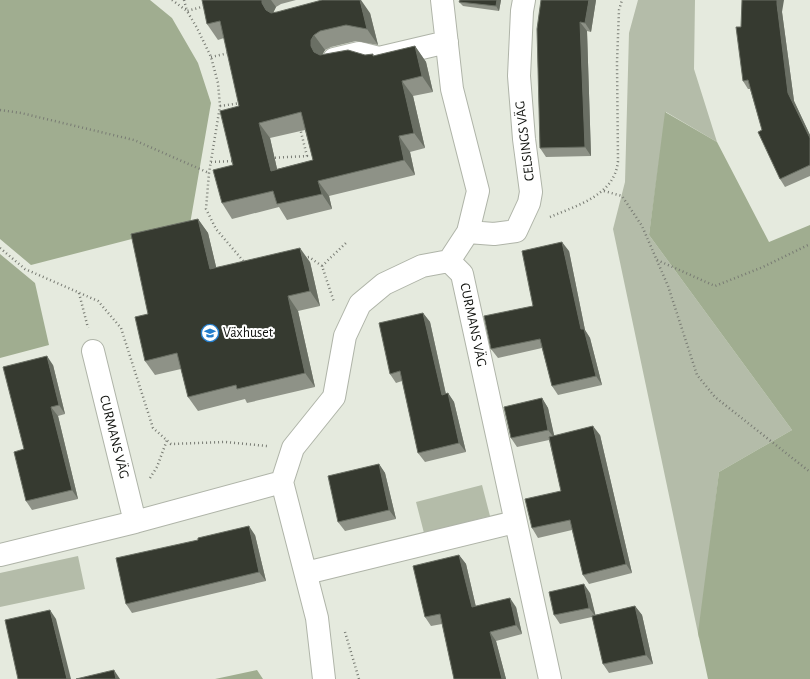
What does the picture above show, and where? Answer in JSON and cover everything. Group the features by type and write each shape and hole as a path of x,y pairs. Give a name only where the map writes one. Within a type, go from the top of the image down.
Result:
{"street":[{"path":"324,679 317,618 282,482 293,448 334,397 345,336 360,304 384,284 422,266 449,261 468,232 478,191 452,89 442,0"},
{"name":"CELSINGS VÄG","path":"516,231 529,203 531,192 524,140 519,76 524,0"},
{"path":"334,59 360,53 379,58 447,42"},
{"path":"468,232 505,233 516,231"},
{"name":"CURMANS VÄG","path":"449,261 462,274 550,679"},
{"name":"CURMANS VÄG","path":"93,351 134,522"},
{"path":"0,556 282,482"},
{"path":"306,573 515,522"}],"path":[{"path":"172,0 187,10 208,5"},
{"path":"184,0 187,10 211,57 218,83 220,106 209,173 206,209 216,229 245,264"},
{"path":"516,231 570,208 604,191 615,177 618,161 617,62 619,10 622,0"},
{"path":"211,57 233,52"},
{"path":"220,106 242,103"},
{"path":"0,110 21,113 134,140 209,173"},
{"path":"270,158 307,156 300,126"},
{"path":"211,162 241,160"},
{"path":"604,191 622,196 642,226 668,286 697,375 715,397 810,472"},
{"path":"322,266 347,242"},
{"path":"656,259 715,286 763,267 810,244"},
{"path":"0,248 25,269 98,301 121,328 153,428 171,444 225,442 293,448"},
{"path":"302,258 309,257 322,266 345,336"},
{"path":"79,293 93,351"},
{"path":"129,501 140,493 157,467 167,440"}],"green space":[{"path":"0,0 150,0 172,18 198,63 211,103 190,224 31,265 0,239"},
{"path":"638,0 695,0 694,69 717,142 666,112 649,235 792,430 719,472 699,638 613,229 625,182 629,33"},
{"path":"665,112 717,142 769,242 810,225 810,679 708,679 698,633 719,472 792,430 649,235"},
{"path":"0,254 35,283 49,345 0,358"},
{"path":"482,485 490,516 424,533 416,502"},
{"path":"78,556 85,589 0,607 0,573"},
{"path":"257,670 263,679 215,679"}],"building":[{"path":"202,0 262,0 266,10 271,13 322,0 360,0 367,29 346,25 320,31 314,35 311,40 311,46 314,52 320,55 348,50 365,55 373,54 373,56 415,46 422,76 402,81 414,133 399,136 404,160 318,181 322,194 277,204 273,191 222,203 213,170 233,165 220,111 239,106 220,21 207,24","holes":["301,112 313,160 271,171 259,123"]},
{"path":"460,0 497,0 496,6 459,2"},
{"path":"541,0 589,0 585,23 580,22 585,147 540,148 537,29"},
{"path":"742,0 777,0 788,93 810,138 810,165 780,179 758,132 762,130 748,80 743,81 736,27 741,27"},
{"path":"198,219 210,269 300,248 310,291 288,296 305,373 237,389 236,385 188,397 177,353 145,361 135,317 148,314 131,234"},
{"path":"562,242 581,329 584,329 596,376 552,386 540,339 491,349 484,316 533,306 522,251"},
{"path":"423,313 442,395 448,393 459,443 418,453 400,371 390,374 379,323"},
{"path":"47,356 59,405 51,407 72,490 26,501 14,452 24,449 3,367"},
{"path":"542,398 548,430 511,438 504,407"},
{"path":"593,426 626,564 583,575 570,520 532,528 525,499 561,491 549,437"},
{"path":"379,464 389,510 338,522 328,476"},
{"path":"249,526 259,572 126,604 116,558 198,540 198,538"},
{"path":"459,555 472,607 510,598 516,625 490,632 502,679 454,679 440,614 425,617 413,566"},
{"path":"584,584 589,608 554,615 549,592"},
{"path":"635,606 646,655 603,664 592,616"},
{"path":"50,610 67,679 18,679 5,620"},
{"path":"114,670 116,679 76,679"}],"place":[{"name":"Växhuset","path":"210,333"}]}
